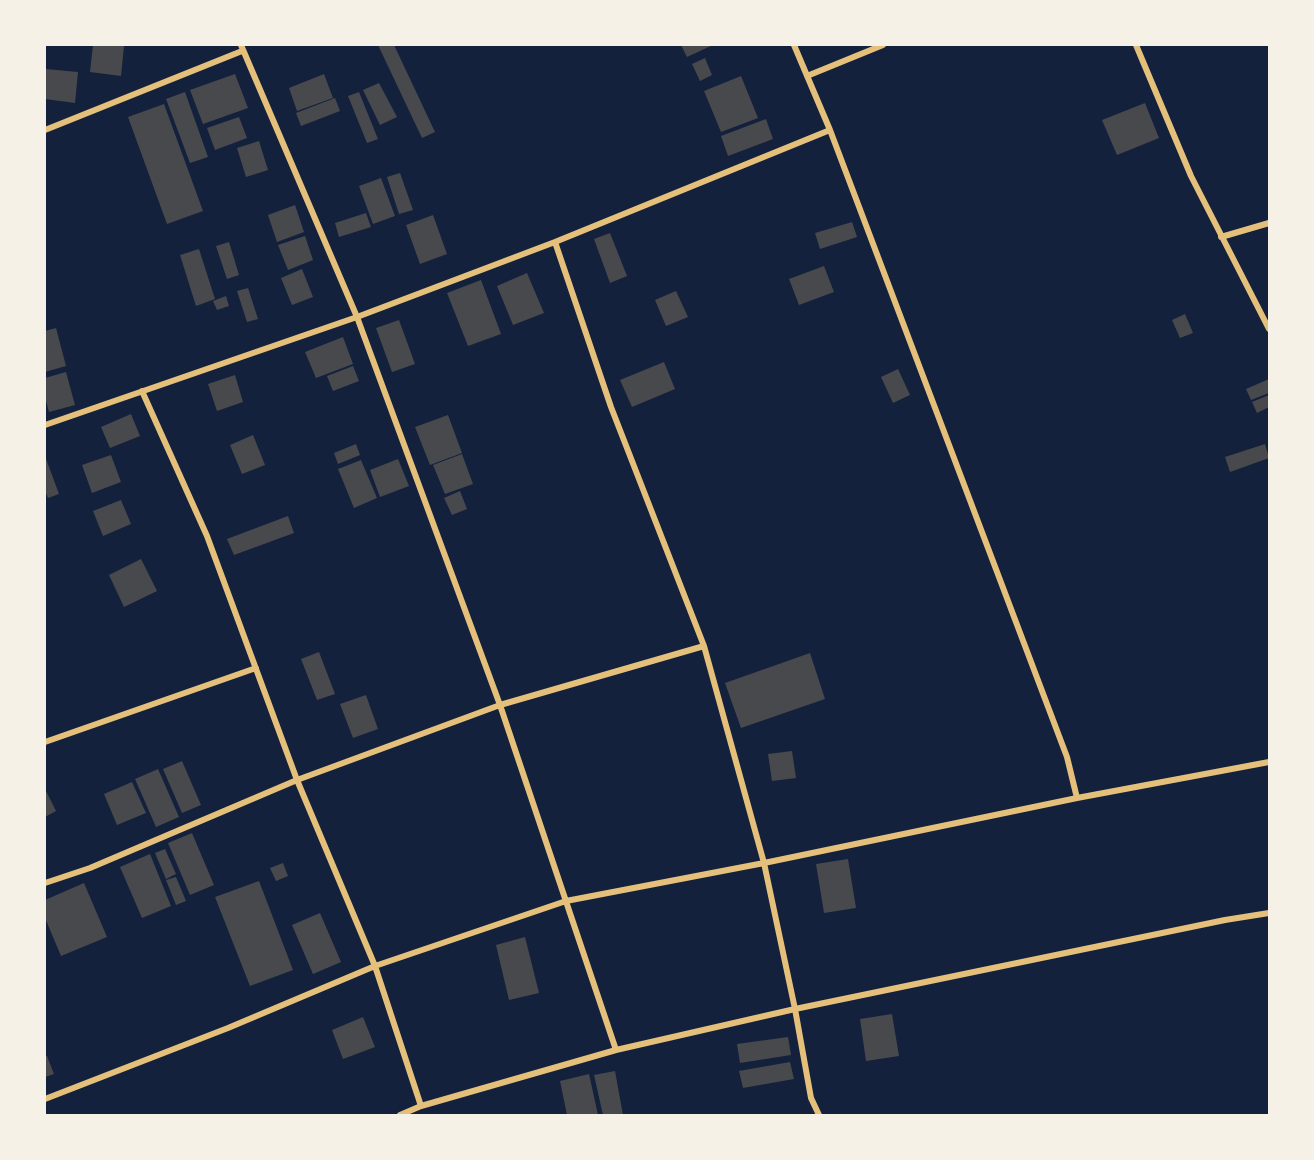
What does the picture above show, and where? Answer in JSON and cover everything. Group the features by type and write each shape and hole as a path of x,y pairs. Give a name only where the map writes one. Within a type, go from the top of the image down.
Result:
{"street":[{"path":"794,45 830,130 1067,758 1077,798"},
{"path":"807,76 883,45"},
{"path":"1136,45 1191,177 1269,329"},
{"path":"45,130 241,48 357,316 500,705 616,1050"},
{"path":"45,425 357,316 555,242 830,130"},
{"path":"1221,237 1269,223"},
{"path":"555,242 611,407 704,646 764,863 811,1098 819,1115"},
{"path":"142,391 207,536 297,780 375,966 421,1106"},
{"path":"45,883 90,868 297,780 500,705 704,646"},
{"path":"45,742 256,668"},
{"path":"45,1099 228,1028 375,966 567,901 1077,798 1269,762"},
{"path":"400,1115 421,1106 616,1050 795,1009 1225,920 1269,914"}],"building":[{"path":"93,45 124,46 121,76 90,72"},
{"path":"378,45 394,45 435,132 422,138"},
{"path":"681,45 713,45 687,57"},
{"path":"705,58 712,75 700,81 692,64"},
{"path":"46,69 78,72 75,103 45,99"},
{"path":"235,74 248,108 203,124 190,90"},
{"path":"324,74 333,98 297,111 289,88"},
{"path":"741,76 758,118 721,132 704,91"},
{"path":"379,83 397,117 380,125 363,90"},
{"path":"185,92 208,157 190,163 166,99"},
{"path":"359,92 378,139 367,143 348,96"},
{"path":"335,98 340,111 301,126 296,113"},
{"path":"1145,103 1159,138 1117,155 1102,120"},
{"path":"164,104 203,211 167,224 128,117"},
{"path":"239,117 247,138 215,150 207,128"},
{"path":"766,119 773,139 728,156 721,136"},
{"path":"259,141 268,170 246,177 237,148"},
{"path":"400,173 413,210 399,214 387,177"},
{"path":"381,178 395,216 373,224 359,186"},
{"path":"295,205 304,232 277,242 268,215"},
{"path":"366,213 371,227 339,237 335,223"},
{"path":"433,215 447,254 420,264 406,225"},
{"path":"852,222 857,237 820,249 815,233"},
{"path":"610,233 627,276 610,283 594,239"},
{"path":"305,236 313,260 288,270 278,245"},
{"path":"229,242 239,275 227,279 216,246"},
{"path":"199,249 215,299 196,306 180,255"},
{"path":"824,266 834,292 799,305 789,279"},
{"path":"302,269 313,297 292,305 281,278"},
{"path":"527,273 544,313 513,325 497,286"},
{"path":"481,280 501,334 468,346 447,293"},
{"path":"248,288 258,319 247,322 237,291"},
{"path":"676,291 688,317 666,326 655,300"},
{"path":"226,296 229,306 217,310 213,301"},
{"path":"1185,314 1193,333 1180,338 1172,320"},
{"path":"399,320 415,364 392,372 376,328"},
{"path":"56,328 66,366 45,372 45,331"},
{"path":"343,337 353,364 316,378 305,352"},
{"path":"664,362 675,389 632,407 620,380"},
{"path":"353,366 359,381 333,391 327,376"},
{"path":"898,369 910,395 893,403 881,377"},
{"path":"66,372 75,405 49,412 45,397 45,378"},
{"path":"235,375 243,402 217,411 208,384"},
{"path":"1269,379 1269,393 1251,400 1246,389"},
{"path":"1269,395 1269,407 1257,413 1252,402"},
{"path":"131,414 140,436 110,448 101,427"},
{"path":"448,415 462,453 430,465 415,427"},
{"path":"253,435 265,465 242,474 230,445"},
{"path":"356,444 360,455 338,464 334,453"},
{"path":"1265,444 1269,458 1230,472 1225,457"},
{"path":"462,454 473,484 445,494 433,465"},
{"path":"111,455 121,482 92,493 82,465"},
{"path":"45,456 59,494 48,498 45,491"},
{"path":"398,459 409,486 380,497 370,470"},
{"path":"361,460 377,498 354,508 338,469"},
{"path":"460,491 467,509 452,515 444,498"},
{"path":"121,500 131,524 103,536 93,511"},
{"path":"288,516 294,533 234,555 227,539"},
{"path":"141,559 157,591 124,607 109,575"},
{"path":"319,652 335,694 317,700 301,659"},
{"path":"810,653 825,699 741,728 725,683"},
{"path":"366,695 378,729 353,738 340,704"},
{"path":"792,751 796,778 772,781 768,754"},
{"path":"182,761 201,805 182,813 163,769"},
{"path":"158,769 179,817 156,827 135,779"},
{"path":"132,782 146,813 117,825 104,794"},
{"path":"45,789 56,811 45,817"},
{"path":"192,833 214,885 190,895 168,843"},
{"path":"165,849 176,874 166,879 155,853"},
{"path":"150,854 171,906 142,918 120,867"},
{"path":"848,859 856,908 824,913 816,864"},
{"path":"283,863 288,876 276,881 270,868"},
{"path":"176,877 186,901 176,905 166,880"},
{"path":"259,881 293,970 250,986 215,897"},
{"path":"84,883 107,937 61,956 45,918 45,900"},
{"path":"320,913 341,962 313,974 292,925"},
{"path":"525,937 539,993 509,1000 496,945"},
{"path":"892,1014 899,1056 866,1061 860,1019"},
{"path":"363,1017 375,1047 343,1059 332,1030"},
{"path":"788,1037 791,1055 740,1063 737,1044"},
{"path":"45,1056 54,1074 45,1077"},
{"path":"790,1062 794,1079 743,1088 739,1071"},
{"path":"615,1071 623,1115 603,1115 594,1075"},
{"path":"589,1074 598,1115 567,1115 560,1081"}]}
